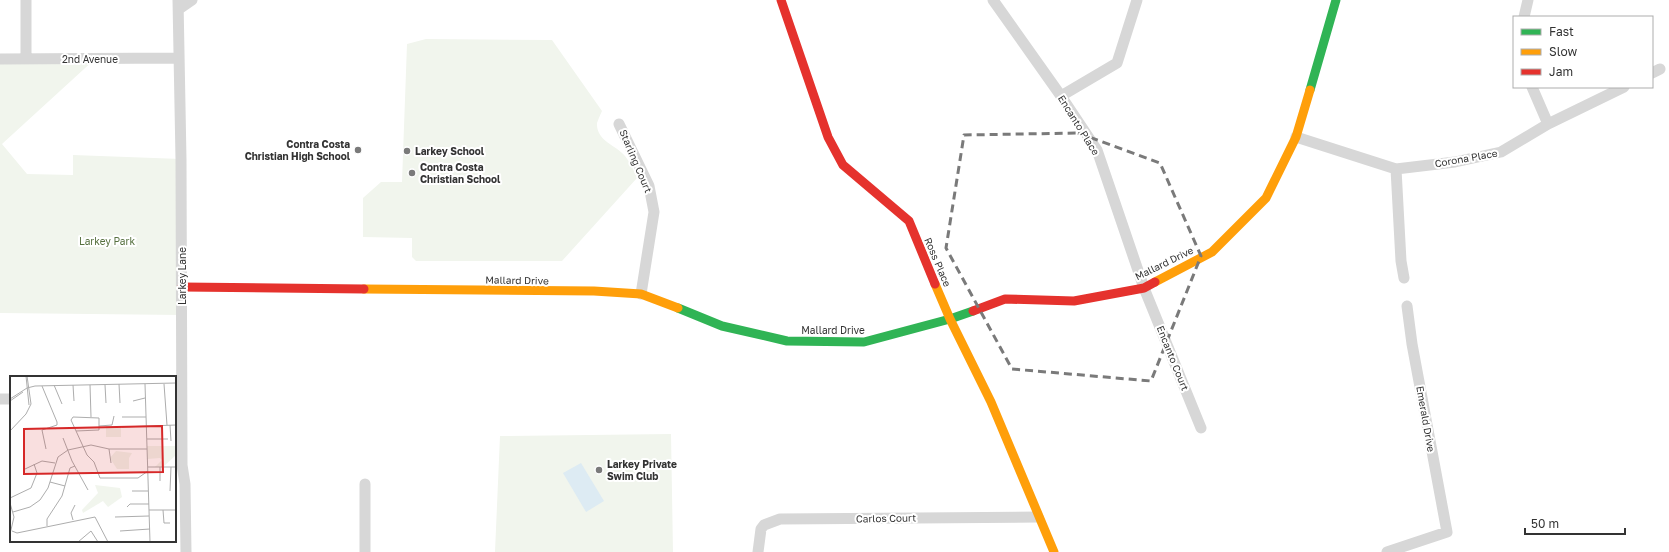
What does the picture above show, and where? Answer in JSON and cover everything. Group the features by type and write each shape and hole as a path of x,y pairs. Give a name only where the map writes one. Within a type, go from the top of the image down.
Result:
{"street":[{"path":"26,0 26,59"},
{"path":"178,5 192,0"},
{"name":"Ross Place","path":"781,0 831,143 843,165 909,221 950,319 991,402 1054,552"},
{"name":"Encanto Place","path":"993,0 1097,150 1144,288"},
{"path":"1061,96 1117,64 1137,0"},
{"name":"Mallard Drive","path":"182,287 594,291 642,294 722,326 787,341 864,342 950,319 1005,299 1074,301 1144,288 1212,252 1266,198 1296,137 1336,0"},
{"path":"1524,16 1528,0"},
{"name":"Larkey Lane","path":"178,5 180,58 182,287 178,403 182,465 185,484 186,552"},
{"name":"2nd Avenue","path":"0,59 180,58"},
{"path":"1532,88 1548,124"},
{"name":"Corona Place","path":"1296,137 1396,169 1455,162 1501,152 1548,124 1622,88"},
{"name":"Starling Court","path":"619,124 649,186 654,212 642,294"},
{"path":"1396,169 1401,261 1404,278"},
{"name":"Encanto Court","path":"1144,288 1201,428"},
{"name":"Emerald Drive","path":"1388,552 1447,532 1407,306"},
{"path":"365,484 365,552"},
{"name":"Carlos Court","path":"758,552 761,529 764,525 780,520 1038,517"}],"highlighted area":[{"path":"1078,133 1160,163 1201,256 1151,381 1012,369 946,248 964,135"}],"green space":[{"path":"426,39 552,40 602,111 597,123 600,134 607,142 625,156 637,178 562,261 416,261 412,257 412,238 363,237 363,198 381,182 402,182 407,44"},
{"name":"Larkey Park","path":"0,59 95,59 2,144 27,174 73,175 73,155 181,159 182,315 0,313"},
{"path":"671,434 673,552 495,552 500,436"}],"shaded area":[{"path":"581,463 604,501 586,512 563,473"}],"traffic: fast":[{"path":"1310,90 1336,0"},
{"path":"678,308 722,326 787,341 864,342 950,319 973,311"}],"traffic: slow":[{"path":"1155,282 1212,252 1266,198 1296,137 1310,90"},
{"path":"935,284 950,319 991,402 1054,552"},
{"path":"364,289 594,291 641,294 678,308"}],"traffic: jam":[{"path":"781,0 828,137 843,165 909,221 935,284"},
{"path":"973,311 1005,299 1074,301 1144,288 1155,282"},
{"path":"182,287 364,289"}],"place":[{"name":"Contra Costa Christian High School","path":"358,150"},
{"name":"Larkey School","path":"407,151"},
{"name":"Contra Costa Christian School","path":"412,173"},
{"name":"Larkey Private Swim Club","path":"599,470"}]}
